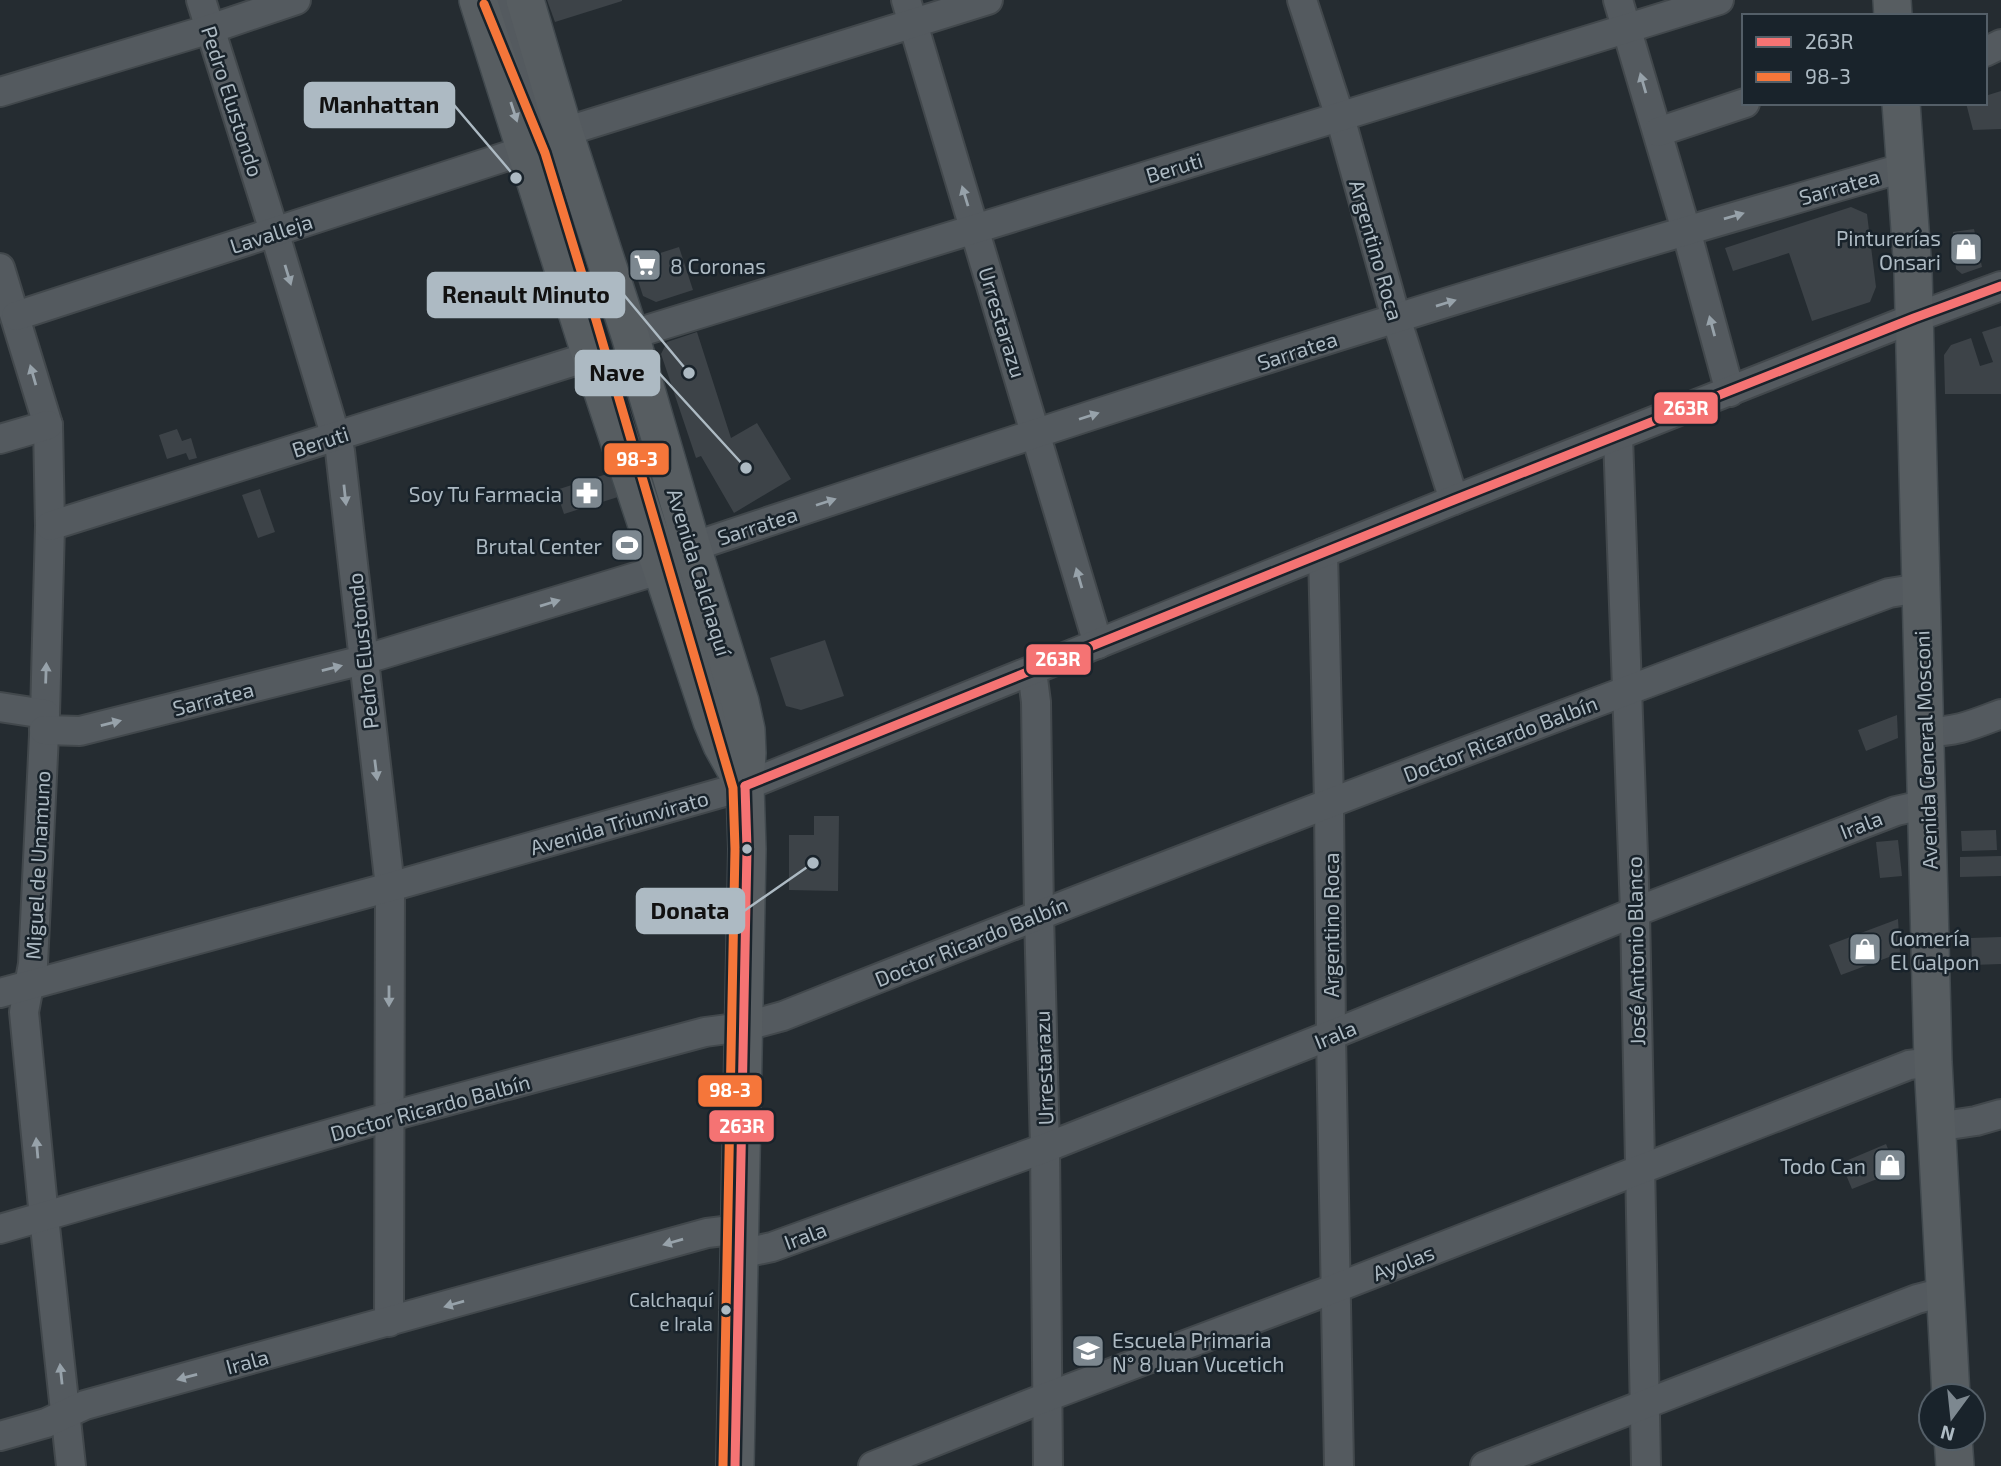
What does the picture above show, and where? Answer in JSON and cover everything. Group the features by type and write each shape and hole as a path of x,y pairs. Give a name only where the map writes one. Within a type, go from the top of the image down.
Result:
{"main road":[{"name":"Avenida Calchaquí","path":"478,0 591,356 712,721 745,786"},
{"name":"Avenida Calchaquí","path":"525,0 564,132 630,335 740,702 746,730 747,849 735,1466"},
{"name":"Avenida General Mosconi","path":"1901,105 1913,271 1933,1062 1950,1382"}],"street":[{"name":"Pedro Elustondo","path":"201,0 337,436 390,887 389,1322"},
{"path":"0,92 210,29 296,0"},
{"path":"496,0 557,149 745,786"},
{"path":"510,0 564,132 909,11 988,0"},
{"name":"Argentino Roca","path":"1302,0 1340,117 1396,318 1454,500"},
{"path":"1619,0 1730,392"},
{"name":"Beruti","path":"630,335 1719,0"},
{"name":"Urrestarazu","path":"909,11 1037,432 1098,644"},
{"path":"1658,132 1742,104"},
{"name":"Lavalleja","path":"16,316 526,150"},
{"name":"Sarratea","path":"692,547 1037,432 1396,318 1906,167"},
{"name":"Miguel de Unamuno","path":"0,268 48,425 50,448 45,722 33,964 24,1012 71,1466"},
{"name":"Avenida Triunvirato","path":"0,993 390,887 745,786 1454,500 2001,286"},
{"name":"Beruti","path":"50,526 591,356"},
{"path":"0,439 48,425"},
{"name":"José Antonio Blanco","path":"1618,437 1635,912 1646,1466"},
{"name":"Argentino Roca","path":"1323,553 1339,1466"},
{"name":"Sarratea","path":"0,707 80,731 363,660 662,569"},
{"name":"Doctor Ricardo Balbín","path":"0,1229 388,1117 705,1032 743,1027 783,1016 1329,802 1889,593 1920,588"},
{"name":"Urrestarazu","path":"1032,671 1036,702 1045,1148 1048,1466"},
{"path":"1925,732 1961,729 2001,714"},
{"name":"Irala","path":"0,1436 46,1423 85,1405 707,1233 772,1247 1045,1148 1635,912 1896,811 1927,804"},
{"name":"Ayolas","path":"873,1466 1909,1065 1933,1062"},
{"path":"1936,1127 2001,1114"},
{"path":"1485,1466 1917,1299 1944,1292"}],"building":[{"path":"547,0 622,0 622,1 555,22"},
{"path":"2001,91 2001,129 1973,130 1967,105 1987,105 1987,95"},
{"path":"1851,207 1867,214 1876,287 1870,302 1812,321 1789,253 1733,271 1725,248"},
{"name":"Pinturerías Onsari","path":"1974,229 1982,267 1962,274 1956,269 1953,232"},
{"path":"679,247 693,290 656,302 643,296 632,262"},
{"path":"2001,326 2001,394 1945,394 1944,355 1951,345 1971,338 1980,366 1993,362 1982,332"},
{"path":"697,332 731,438 757,423 791,479 734,513 701,456 696,458 661,354 667,342"},
{"path":"177,429 182,441 191,438 197,458 189,460 186,453 167,459 159,435"},
{"name":"Soy Tu Farmacia","path":"610,473 618,497 564,514 556,490"},
{"path":"260,489 275,532 258,538 242,495"},
{"path":"825,640 844,696 801,710 786,706 770,658"},
{"path":"1897,715 1898,738 1866,751 1858,730"},
{"path":"814,816 839,816 838,891 789,890 789,835 814,835"},
{"path":"1996,830 1997,850 1962,851 1961,831"},
{"path":"1898,840 1902,876 1880,878 1876,842"},
{"path":"2001,856 2001,876 1960,877 1960,857"},
{"name":"Gomería El Galpon","path":"1898,919 1900,953 1841,975 1829,945"},
{"path":"2001,937 2001,964 1972,965 1971,938"},
{"path":"1886,1144 1897,1171 1852,1189 1841,1163"}],"transit line":[{"name":"98-3","path":"484,4 545,153 733,788 735,849 723,1466"},
{"name":"263R","path":"745,786 1454,500 2001,286"},
{"name":"263R","path":"735,1466 747,849 745,786"}],"place":[{"name":"Manhattan","path":"516,178"},
{"name":"Pinturerías Onsari","path":"1966,249"},
{"name":"8 Coronas","path":"645,265"},
{"name":"Renault Minuto","path":"689,373"},
{"name":"Nave","path":"746,468"},
{"name":"Soy Tu Farmacia","path":"587,493"},
{"name":"Brutal Center","path":"627,545"},
{"name":"Donata","path":"813,863"},
{"name":"Gomería El Galpon","path":"1865,949"},
{"name":"Todo Can","path":"1890,1165"},
{"name":"Calchaquí e Irala","path":"726,1310"},
{"name":"Escuela Primaria N° 8 Juan Vucetich","path":"1088,1351"}]}
